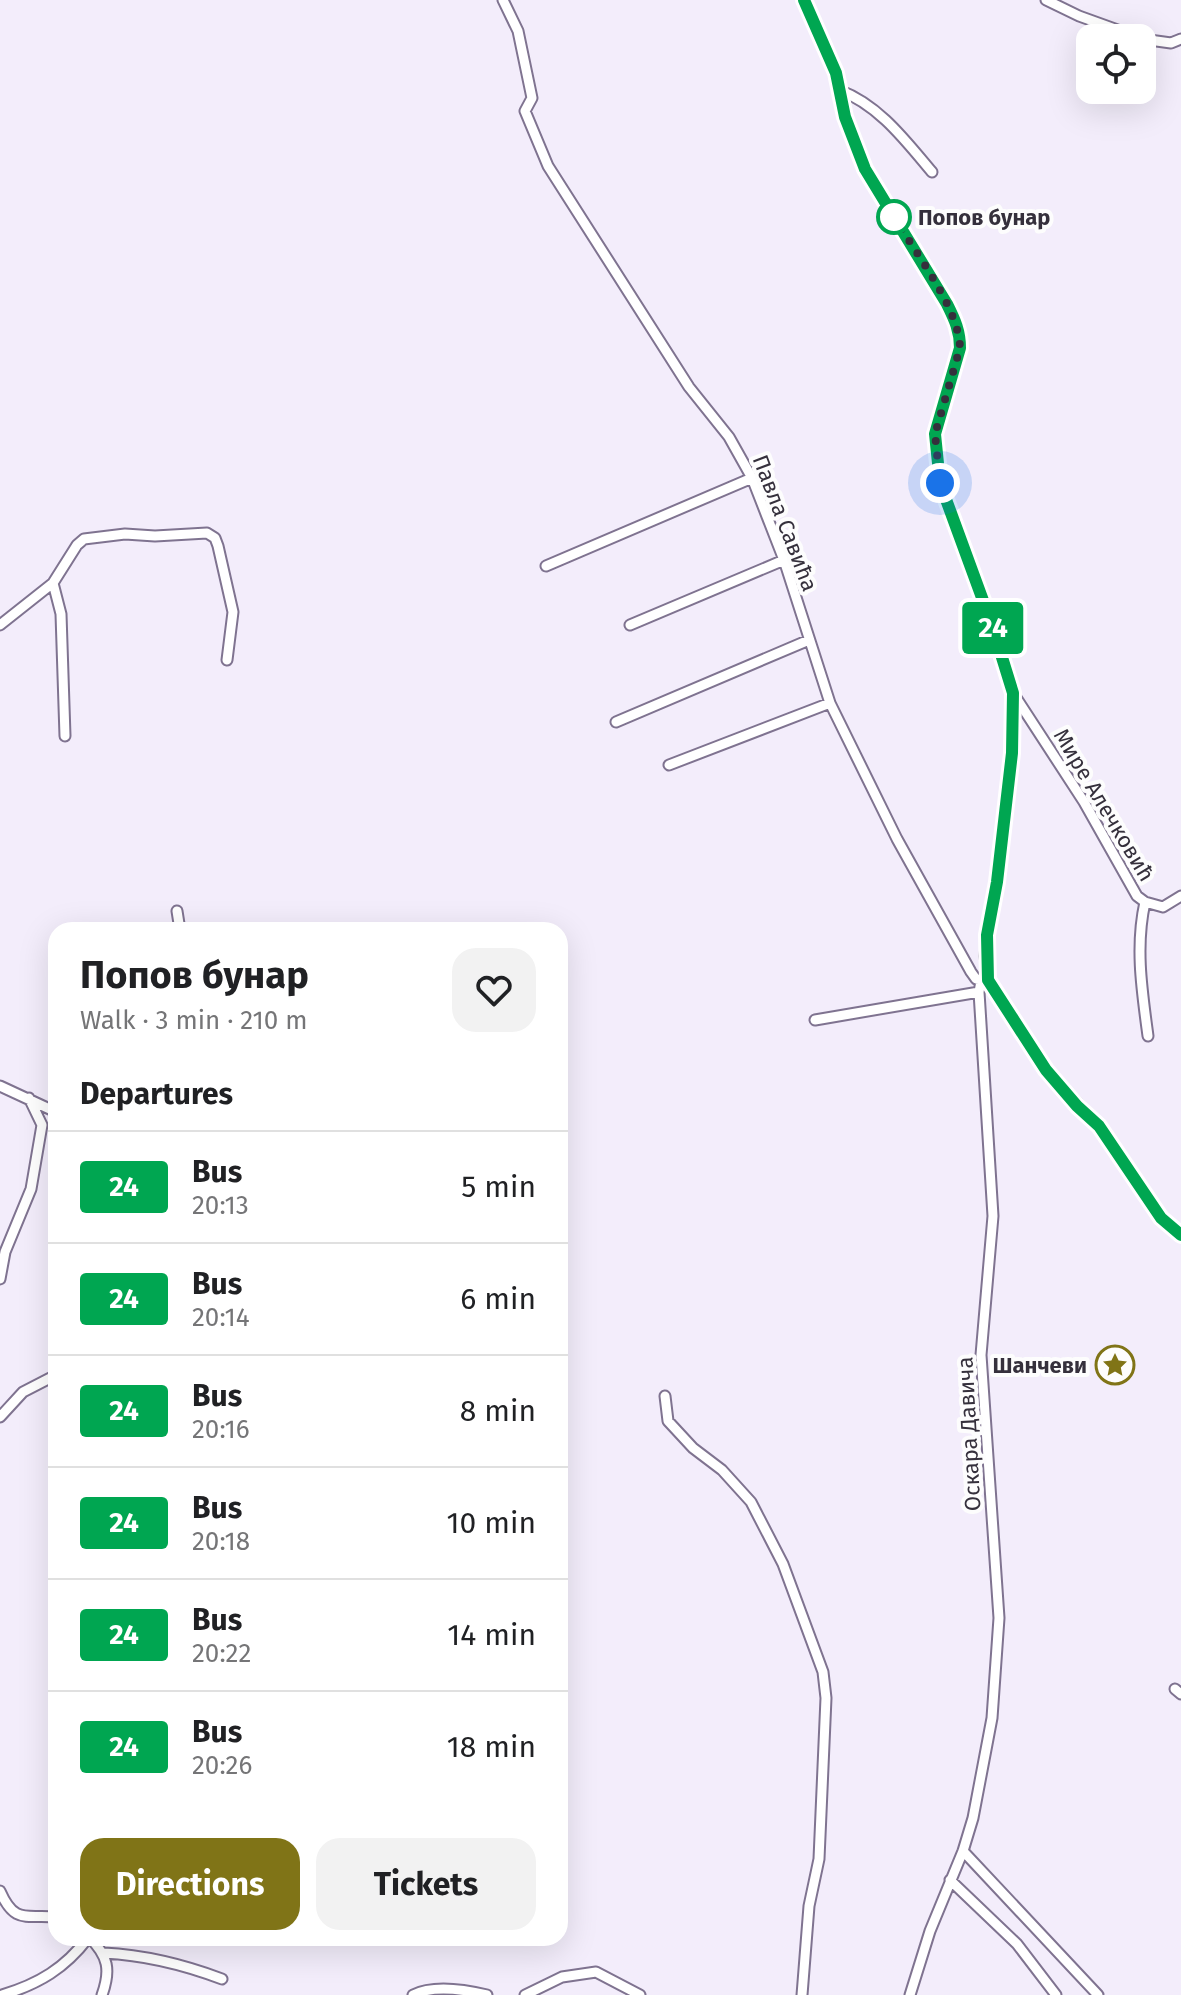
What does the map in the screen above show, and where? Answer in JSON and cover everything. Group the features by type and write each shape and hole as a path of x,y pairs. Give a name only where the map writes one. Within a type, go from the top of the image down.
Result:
{"street":[{"name":"Павла Савића","path":"503,0 518,31 532,98 525,111 548,166 689,387 729,437 752,478 784,560 830,703 897,839 976,979 984,980 1046,1070 1099,1126 1161,1218 1181,1235"},
{"path":"804,0 836,73 845,117 865,169 957,323 960,348 935,434 940,483 992,625 1013,693"},
{"path":"1046,0 1102,24"},
{"path":"1156,40 1171,43 1181,39"},
{"path":"839,90 874,108 932,172"},
{"path":"546,566 752,478"},
{"path":"0,625 53,583 84,539 125,534 207,533 215,538 218,546 233,612 227,660"},
{"path":"630,625 784,560"},
{"path":"53,583 61,614 65,736"},
{"path":"616,722 809,640"},
{"name":"Мире Алечковић","path":"1013,693 1084,802 1137,896 1145,902 1139,947 1148,1036"},
{"name":"Оскара Давича","path":"910,1995 930,1931 973,1818 992,1718 999,1618 981,1355 993,1216 979,992 984,980 987,935 997,882 1011,767 1013,693"},
{"path":"669,765 830,703"},
{"path":"1145,902 1163,907 1181,896"},
{"path":"177,911 179,922"},
{"path":"815,1020 979,992"},
{"path":"0,1086 48,1108"},
{"path":"0,1279 5,1252 31,1189 42,1125 29,1098"},
{"path":"0,1417 23,1392 48,1379"},
{"path":"665,1396 668,1421 693,1448 722,1470 751,1502 783,1564 823,1672 826,1698 819,1859 809,1906 802,1995"},
{"path":"963,1851 1098,1995"},
{"path":"950,1880 1017,1944 1056,1995"},
{"path":"0,1891 20,1917 48,1917"},
{"path":"2,1995 23,1989 70,1962 83,1946"},
{"path":"97,1946 104,1953 106,1981 102,1995"},
{"path":"104,1953 133,1954 222,1979"},
{"path":"525,1995 562,1977 596,1972 640,1995"},
{"path":"413,1995 422,1991 471,1991 487,1995"}],"bus line":[{"name":"24","path":"804,0 836,73 845,117 865,169 947,304 960,335 960,348 935,434 936,459 940,483 992,625 1013,693 1012,753 985,956 988,980 1046,1070 1099,1126 1161,1218 1181,1235"}],"place":[{"name":"Попов бунар","path":"894,217"},
{"name":"Шанчеви","path":"1115,1365"}],"route":[{"path":"894,217 947,304 960,335 960,348 935,434 940,483"}]}
